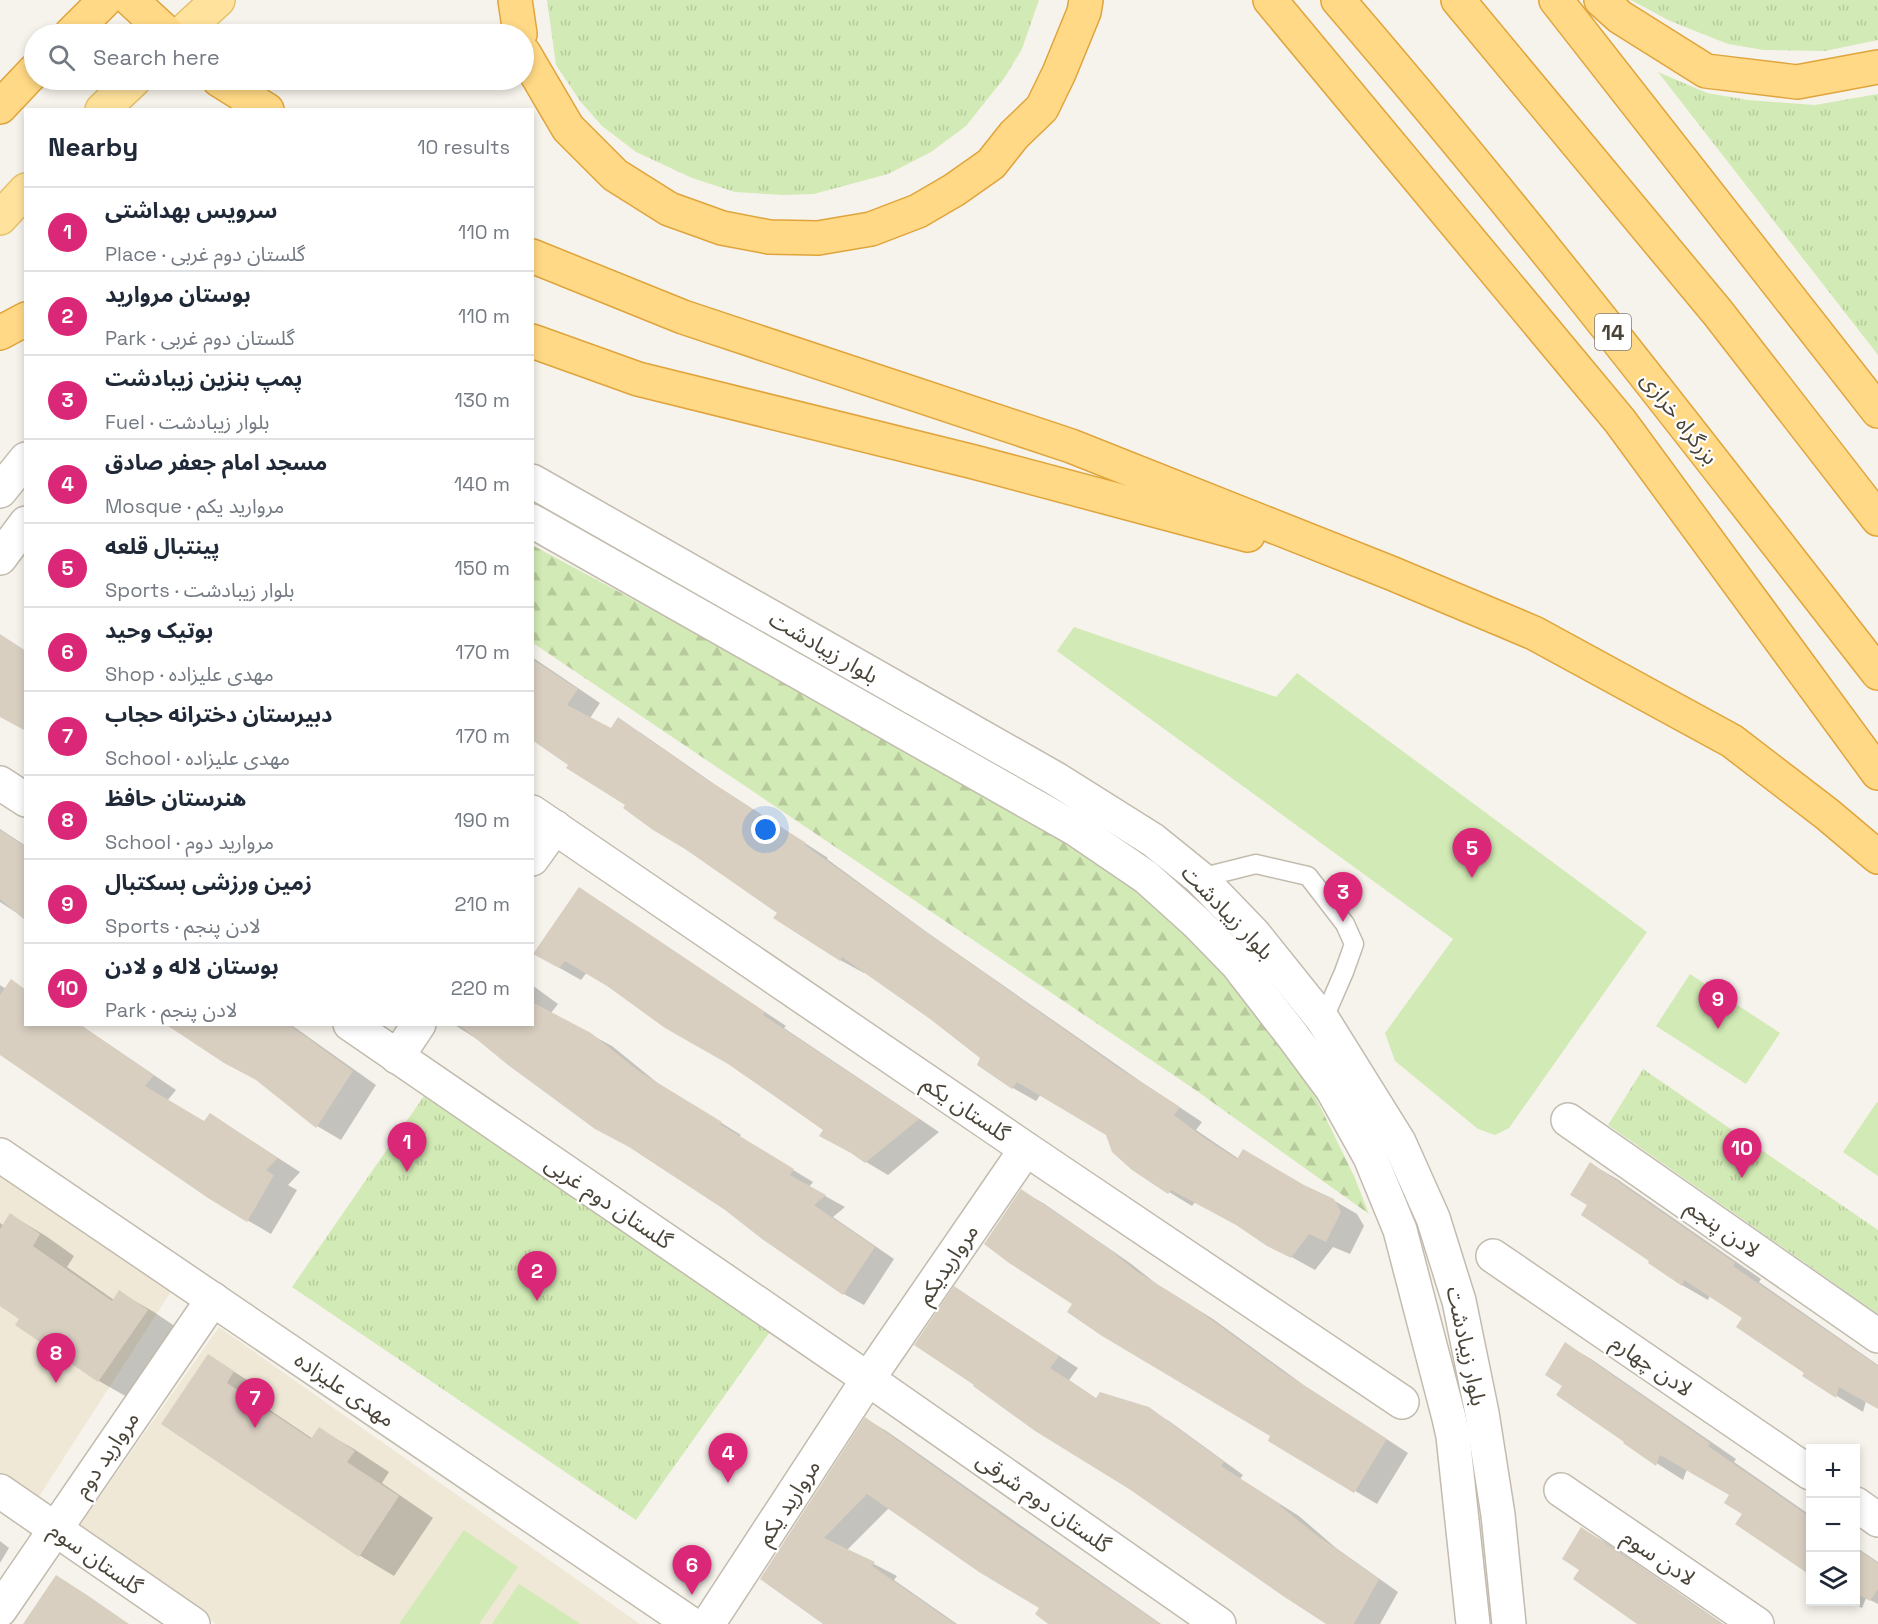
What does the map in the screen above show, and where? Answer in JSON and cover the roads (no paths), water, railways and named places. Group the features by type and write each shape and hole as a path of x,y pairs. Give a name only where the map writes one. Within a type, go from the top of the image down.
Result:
{"highway":[{"path":"81,24 105,0"},
{"path":"131,0 157,24"},
{"path":"515,0 519,24"},
{"path":"534,70 568,128 615,175 669,209 722,228 769,237 818,238 871,229 918,212 992,164 1014,135 1042,108 1084,12 1086,0"},
{"path":"1270,0 1620,421 1878,772"},
{"name":"بزرگراه خرازی","path":"1338,0 1409,83 1615,335 1878,673"},
{"path":"1458,0 1718,313 1878,519"},
{"path":"1556,0 1878,411"},
{"path":"1600,0 1620,17 1706,71 1797,82 1878,67"},
{"path":"6,100 24,81"},
{"path":"235,90 264,108"},
{"path":"534,257 683,317 1071,446 1391,573 1534,633 1731,741 1827,814 1878,857"},
{"path":"0,333 24,321"},
{"path":"534,342 638,379 974,462 1391,573"}],"main road":[{"path":"193,24 218,0"},
{"path":"104,108 123,90"},
{"path":"0,218 24,192"}],"street":[{"path":"0,491 24,461"},
{"name":"بلوار زیبادشت","path":"534,482 1056,778 1153,840 1200,878 1254,934 1323,1020 1400,1143 1433,1218 1459,1301 1482,1413 1498,1515 1509,1624"},
{"name":"بلوار زیبادشت","path":"534,522 1077,830 1146,877 1197,923 1237,964 1332,1089 1370,1157 1400,1230 1453,1436 1473,1624"},
{"path":"0,558 24,526"},
{"path":"0,783 24,799"},
{"path":"534,852 544,819"},
{"name":"گلستان یکم","path":"544,819 1026,1149 1402,1402"},
{"name":"گلستان دوم غربی","path":"353,1026 868,1379"},
{"path":"397,1057 418,1026"},
{"name":"لادن پنجم","path":"1568,1120 1878,1336"},
{"name":"مرواریدیکم","path":"868,1379 1026,1149"},
{"name":"مهدی علیزاده","path":"0,1155 691,1624"},
{"name":"لادن چهارم","path":"1492,1256 1806,1470"},
{"name":"مروارید دوم","path":"0,1610 213,1299"},
{"name":"مروارید یکم","path":"708,1624 868,1379"},
{"name":"گلستان دوم شرقی","path":"868,1379 1219,1624"},
{"name":"لادن سوم","path":"1561,1490 1757,1624"},
{"name":"گلستان سوم","path":"0,1491 193,1624"},
{"path":"1860,1507 1878,1520"}],"lane":[{"path":"1200,878 1256,864 1308,876 1345,924 1354,944 1323,1020"}],"place":[{"name":"پینتبال قلعه","path":"1472,878"},
{"name":"پمپ بنزین زیبادشت","path":"1343,922"},
{"name":"زمین ورزشی بسکتبال","path":"1718,1029"},
{"name":"سرویس بهداشتی","path":"407,1172"},
{"name":"بوستان لاله و لادن","path":"1742,1178"},
{"name":"بوستان مروارید","path":"537,1301"},
{"name":"هنرستان حافظ","path":"56,1383"},
{"name":"دبیرستان دخترانه حجاب","path":"255,1428"},
{"name":"مسجد امام جعفر صادق","path":"728,1483"},
{"name":"بوتیک وحید","path":"692,1595"}]}
